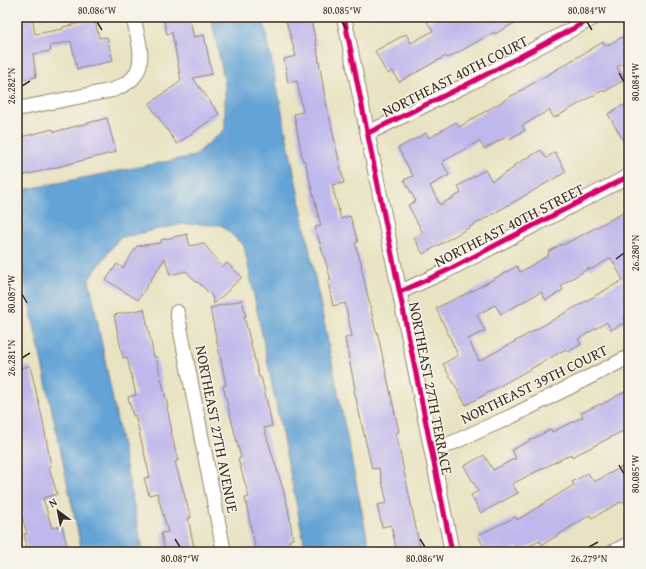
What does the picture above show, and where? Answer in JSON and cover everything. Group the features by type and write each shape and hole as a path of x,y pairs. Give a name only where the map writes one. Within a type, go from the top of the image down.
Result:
{"street":[{"path":"17,109 113,90 125,85 134,78 139,66 140,52 133,17"},
{"name":"NORTHEAST 27TH TERRACE","path":"344,17 452,552"},
{"name":"NORTHEAST 40TH COURT","path":"368,133 470,83 595,17"},
{"name":"NORTHEAST 40TH STREET","path":"400,292 446,271 629,176"},
{"name":"NORTHEAST 27TH AVENUE","path":"176,312 224,552"},
{"name":"NORTHEAST 39TH COURT","path":"432,452 512,416 629,357"},
{"path":"613,552 629,544"}],"water":[{"path":"211,17 263,17 370,552 306,552 244,246 221,225 182,224 119,238 89,279 143,552 82,552 17,246 17,200 22,190 194,156 225,129 225,84"}],"building":[{"path":"17,17 32,17 35,34 63,29 63,27 95,20 99,38 107,37 113,61 77,69 71,41 50,46 51,51 33,54 36,77 17,80"},
{"path":"163,17 189,17 194,37 204,35 212,74 193,78 219,114 177,144 149,104 181,81 172,32 167,34"},
{"path":"285,17 310,17 316,42 325,98 344,183 332,185 341,219 350,216 358,242 355,243 362,266 399,432 396,433 421,552 397,552 391,525 382,527 377,505 387,503 379,468 372,469 354,390 345,338 352,336 345,303 333,306 328,281 331,280 315,227 321,226 305,161 303,161 294,114 303,112 297,81 288,83 284,59 296,56"},
{"path":"437,17 525,17 495,34 494,32 448,58 446,56 399,82 393,71 387,74 375,51 406,34 411,43 433,31 427,22"},
{"path":"624,36 629,46 629,60 617,67 624,80 604,92 603,90 554,118 549,110 522,126 525,130 508,140 506,137 484,149 479,141 442,162 449,175 430,186 440,205 461,193 458,186 485,170 492,181 514,168 513,166 541,150 546,158 555,152 566,172 423,254 414,238 423,233 408,205 416,201 404,180 413,176 398,148 426,133 429,138 456,122 459,127 603,42 606,46"},
{"path":"623,105 626,109 629,107 629,150 608,114"},
{"path":"107,118 116,152 21,176 17,161 17,138 53,129 54,132"},
{"path":"629,210 629,315 624,318 626,322 611,330 607,322 578,339 581,344 568,352 566,349 466,405 443,364 458,355 436,308 474,290 517,266 520,272 549,255 548,252 562,244 563,245","holes":["611,258 623,280 479,361 468,339 485,331 477,315 495,305 501,314 541,292 546,300 563,290 561,285 589,268 590,270"]},
{"path":"187,234 190,246 203,243 223,267 227,263 242,277 214,304 212,296 186,271 170,275 165,258 138,300 106,280 117,264 123,268 137,246 161,243 161,240"},
{"path":"242,300 246,316 244,316 269,410 272,426 264,428 288,508 293,539 289,540 293,552 256,552 245,498 249,497 238,459 241,458 223,386 226,385 210,308"},
{"path":"144,309 154,357 156,357 168,407 171,432 178,461 175,462 191,518 188,518 195,552 165,552 161,533 168,532 157,493 149,495 144,478 150,477 135,415 133,416 128,397 136,395 127,357 123,358 114,315"},
{"path":"30,366 43,421 51,466 49,467 57,494 43,498 52,528 62,526 68,550 57,552 28,552 24,534 27,534 17,498 17,369"},
{"path":"629,389 629,428 572,457 571,454 512,484 518,493 481,513 471,495 478,491 464,466 484,455 493,470 516,458 512,450 551,429 552,432 583,417 581,413 600,404 601,405"},
{"path":"629,463 629,499 592,518 590,515 542,545 540,541 519,551 518,547 506,552 486,552 478,535 516,517 517,520 574,485 572,482 588,473 594,482"}],"cycle path":[{"path":"344,17 452,552"},
{"path":"368,133 470,83 595,17"},
{"path":"400,292 446,271 629,176"}]}
